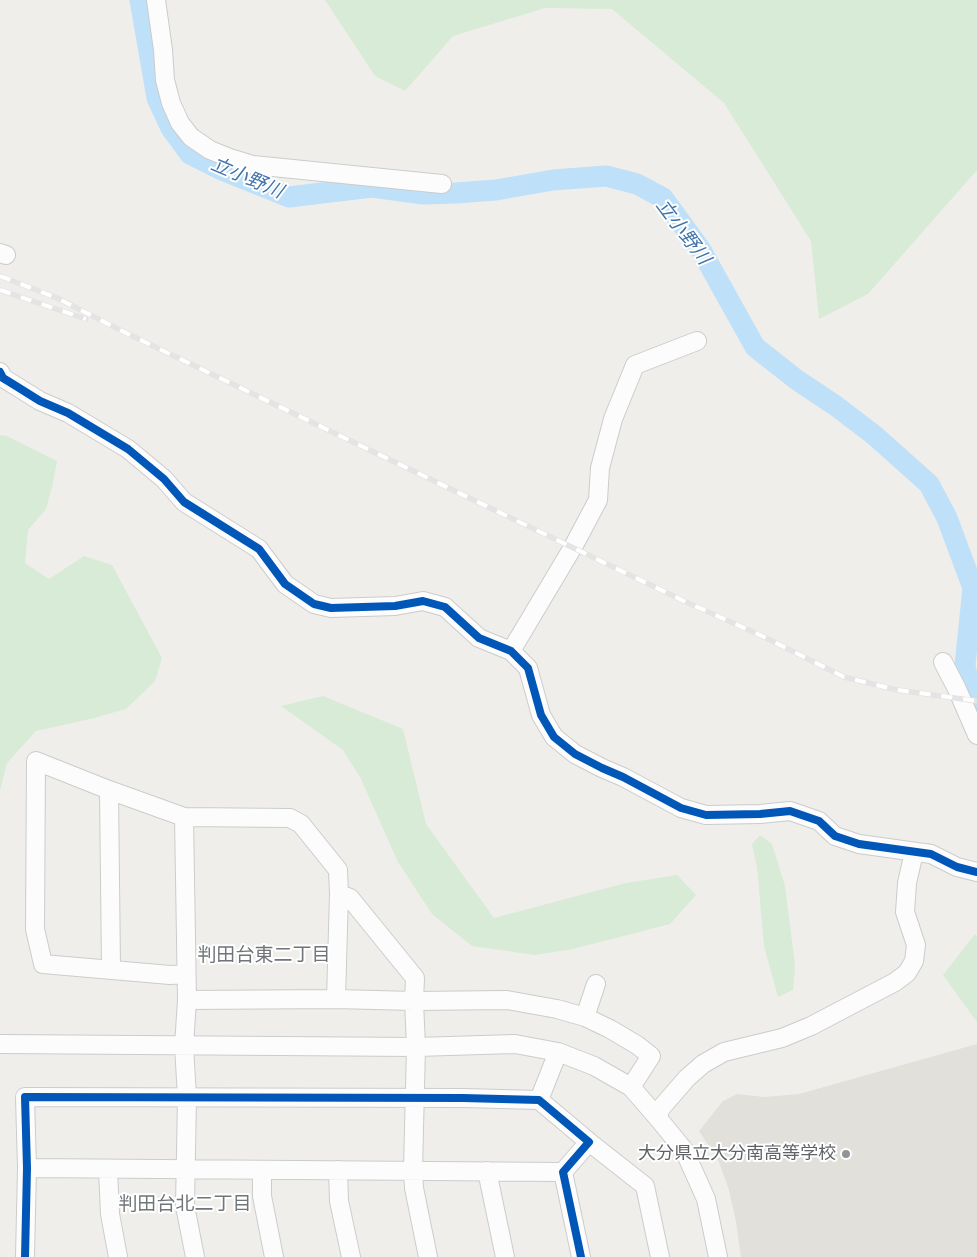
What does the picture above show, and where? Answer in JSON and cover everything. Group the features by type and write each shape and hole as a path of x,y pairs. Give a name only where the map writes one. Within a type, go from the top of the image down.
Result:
{"street":[{"path":"156,0 165,80 171,104 180,123 192,137 210,150 254,165 442,184"},
{"path":"511,651 573,547 598,500 600,468 613,419 635,365 697,340"},
{"path":"0,372 3,378 16,386 68,413 128,449 164,479 184,502 259,549 286,584 314,604 331,608 368,607 395,606 423,601 445,607 479,638 511,651 528,668 541,715 554,737 582,757 602,768 681,808 706,816 750,815 790,811 818,821 835,836 859,844 931,854 957,867 977,872"},
{"path":"943,662 977,735"},
{"path":"186,974 170,975 111,968 43,964 35,930 36,760 109,790 184,816 290,818 300,824 338,870 336,998"},
{"path":"109,790 111,968"},
{"path":"184,816 187,893 187,1000 184,1046 187,1098 185,1206 195,1257"},
{"path":"657,1117 661,1108 687,1078 703,1064 724,1052 782,1038 810,1026 895,982 907,973 914,961 916,946 905,912 907,883 914,852"},
{"path":"339,894 350,898 415,978 416,1047 413,1170 414,1188 428,1257"},
{"path":"585,1017 596,984"},
{"path":"187,1000 336,998 414,1001 507,1000 556,1009 585,1017 617,1033 637,1045 650,1056 630,1087"},
{"path":"0,1044 416,1047 515,1044 558,1052 594,1066 630,1087 684,1150 706,1199 718,1257"},
{"path":"539,1100 558,1052"},
{"path":"25,1257 27,1168 25,1096 539,1100 588,1142 645,1186 660,1257"},
{"path":"563,1172 588,1142"},
{"path":"27,1168 563,1172"},
{"path":"108,1169 110,1214 118,1257"},
{"path":"262,1170 262,1196 274,1257"},
{"path":"338,1170 339,1201 351,1257"},
{"path":"487,1171 505,1257"},
{"path":"563,1172 581,1257"}],"shaded area":[{"name":"大分県立大分南高等学校","path":"977,1044 977,1257 741,1257 729,1190 719,1162 699,1131 723,1101 737,1094 764,1097 799,1094"}],"green space":[{"path":"325,0 977,0 977,170 868,294 819,319 811,241 724,103 612,9 545,8 453,36 405,91 375,76"},
{"path":"0,435 7,436 57,461 46,509 28,530 25,563 49,579 84,556 112,565 162,658 155,681 126,709 36,731 7,763 0,791"},
{"path":"323,696 403,729 426,824 494,918 626,883 677,875 696,895 670,924 573,949 535,955 472,946 432,914 398,862 360,777 343,750 281,706"},
{"path":"760,835 772,844 785,886 795,965 793,990 778,997 764,946 757,867 752,844"},
{"path":"975,934 977,936 977,1022 943,975"}],"waterway":[{"name":"立小野川","path":"140,0 157,98 171,128 190,154 222,170 289,197 372,187 423,194 456,193 496,190 553,180 606,176 637,184 663,198 701,250 755,347 797,380 836,406 874,435 929,484 947,518 973,588 965,665 974,711 977,716"}],"railway":[{"path":"0,276 57,298 122,331 686,602 762,636 844,677 897,690 977,701"},
{"path":"0,290 86,319"}],"cycle path":[{"path":"0,372 3,378 40,401 68,413 128,449 164,479 184,502 259,549 285,584 314,604 331,608 395,606 423,601 445,607 479,638 511,651 528,668 541,715 554,737 575,754 602,768 681,808 706,815 760,814 790,811 819,821 835,836 859,844 931,854 957,867 977,872"},
{"path":"25,1257 27,1168 25,1097 463,1098 539,1100 589,1142 563,1172 581,1257"}],"place":[{"name":"大分県立大分南高等学校","path":"846,1154"}],"district":[{"name":"判田台東二丁目","path":"264,955"},
{"name":"判田台北二丁目","path":"185,1204"}]}
